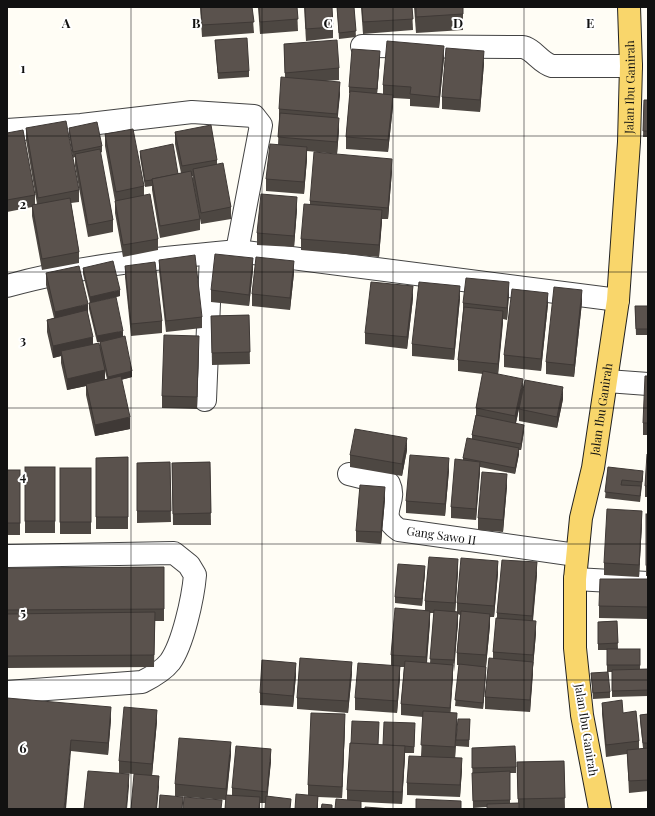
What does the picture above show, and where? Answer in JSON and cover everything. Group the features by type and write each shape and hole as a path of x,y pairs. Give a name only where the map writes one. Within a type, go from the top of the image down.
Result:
{"main road":[{"name":"Jalan Ibu Ganirah","path":"600,809 582,715 575,648 575,579 576,555 581,518 593,468 618,300 629,142 631,66 629,7"}],"street":[{"path":"362,46 527,47 543,63 552,66 631,66"},
{"path":"7,130 81,125 192,112 254,116 261,125 237,251"},
{"path":"7,286 75,271 183,255 237,251 618,300"},
{"path":"205,400 211,254"},
{"path":"607,381 648,384"},
{"name":"Gang Sawo II","path":"349,474 389,484 392,490 387,517 390,524 399,530 576,555"},
{"path":"7,556 174,553 189,565 195,575 189,614 176,651 170,663 155,675 142,682 7,692"},
{"path":"575,579 648,583"}],"building":[{"path":"201,7 252,7 254,22 202,25"},
{"path":"259,7 297,7 298,19 260,22"},
{"path":"305,7 332,7 333,27 306,29"},
{"path":"337,7 354,7 356,31 339,33"},
{"path":"362,7 412,7 413,19 363,22"},
{"path":"416,7 463,7 463,14 416,17"},
{"path":"247,38 249,71 218,73 215,40"},
{"path":"337,40 339,68 285,73 284,44"},
{"path":"387,41 444,46 439,97 410,94 411,87 383,85"},
{"path":"446,48 484,51 480,100 442,97"},
{"path":"352,49 380,51 377,89 349,87"},
{"path":"281,77 340,82 337,114 279,109"},
{"path":"350,91 393,95 388,140 346,137"},
{"path":"644,100 648,100 648,131 643,131"},
{"path":"280,113 339,118 337,142 278,137"},
{"path":"66,121 79,190 38,198 26,128"},
{"path":"97,122 102,146 73,152 69,128"},
{"path":"211,125 217,160 182,166 175,132"},
{"path":"133,129 144,186 116,192 105,134"},
{"path":"23,130 35,195 7,200 7,133"},
{"path":"173,144 178,174 145,181 140,151"},
{"path":"270,144 307,147 304,182 266,179"},
{"path":"100,149 113,220 88,225 75,154"},
{"path":"314,152 392,159 388,208 310,201"},
{"path":"223,163 231,207 201,213 193,169"},
{"path":"191,171 200,219 160,226 152,179"},
{"path":"150,194 158,239 123,245 115,201"},
{"path":"261,194 297,197 294,236 257,233"},
{"path":"70,198 79,252 42,259 32,205"},
{"path":"304,204 382,210 379,245 301,239"},
{"path":"215,254 253,258 249,295 211,290"},
{"path":"195,255 202,317 166,321 159,260"},
{"path":"256,257 294,261 290,298 252,294"},
{"path":"113,261 120,290 90,297 83,268"},
{"path":"155,262 162,321 131,324 125,266"},
{"path":"79,266 88,304 55,312 46,273"},
{"path":"466,278 509,282 507,308 463,303"},
{"path":"371,282 413,286 407,337 365,333"},
{"path":"419,282 460,286 454,349 412,344"},
{"path":"554,287 582,290 574,365 546,362"},
{"path":"512,289 548,293 541,359 504,355"},
{"path":"116,297 123,331 97,336 89,303"},
{"path":"635,306 648,306 648,329 636,329"},
{"path":"464,307 503,311 498,364 458,360"},
{"path":"87,310 93,337 53,346 47,320"},
{"path":"249,315 250,352 212,353 211,316"},
{"path":"164,335 199,336 197,397 162,396"},
{"path":"125,336 132,371 108,377 100,342"},
{"path":"99,343 105,370 67,379 61,351"},
{"path":"483,371 523,379 515,416 476,408"},
{"path":"121,376 130,417 95,425 86,384"},
{"path":"645,376 648,376 648,423 643,423"},
{"path":"525,380 563,387 557,417 519,409"},
{"path":"476,415 524,425 521,444 472,435"},
{"path":"355,429 407,438 402,464 350,455"},
{"path":"467,438 519,448 515,468 463,458"},
{"path":"647,454 648,486 645,486"},
{"path":"410,455 449,458 445,504 406,501"},
{"path":"128,457 128,517 96,517 96,458"},
{"path":"455,459 480,462 476,509 451,507"},
{"path":"170,462 171,511 137,511 137,463"},
{"path":"210,462 211,513 173,514 172,463"},
{"path":"25,467 55,467 55,521 25,521"},
{"path":"608,467 643,471 642,482 622,480 621,485 641,486 640,496 605,492"},
{"path":"60,468 91,468 91,522 60,522"},
{"path":"7,470 20,470 20,523 7,523"},
{"path":"482,472 507,474 503,520 478,518"},
{"path":"360,485 385,487 381,532 356,531"},
{"path":"607,509 642,511 639,565 604,563"},
{"path":"646,514 648,514 648,565 646,565"},
{"path":"429,557 458,559 455,603 425,601"},
{"path":"461,558 498,561 494,606 457,603"},
{"path":"502,560 537,562 532,616 497,613"},
{"path":"398,564 425,566 422,599 395,597"},
{"path":"164,567 164,609 7,610 7,568"},
{"path":"600,579 648,579 648,607 599,606"},
{"path":"395,608 430,611 426,657 391,655"},
{"path":"434,610 458,612 454,660 430,659"},
{"path":"461,611 490,614 486,655 457,653"},
{"path":"155,612 154,655 7,656 7,614"},
{"path":"496,618 536,621 533,655 493,652"},
{"path":"617,621 618,643 598,644 598,622"},
{"path":"607,649 640,649 640,665 607,665"},
{"path":"300,658 352,662 348,701 297,698"},
{"path":"489,658 533,662 530,700 485,697"},
{"path":"262,660 296,663 293,696 260,693"},
{"path":"405,661 453,665 450,708 401,704"},
{"path":"358,663 400,666 397,701 355,698"},
{"path":"459,664 486,667 483,703 455,700"},
{"path":"648,669 648,690 612,691 612,670"},
{"path":"608,672 610,692 593,693 591,673"},
{"path":"7,698 111,707 108,743 71,740 64,809 7,809"},
{"path":"622,700 623,713 636,711 639,741 606,745 602,703"},
{"path":"124,707 157,710 152,764 119,761"},
{"path":"423,711 457,713 455,747 421,745"},
{"path":"311,713 345,714 342,787 308,785"},
{"path":"648,714 648,743 643,743 640,715"},
{"path":"458,719 470,719 469,740 456,740"},
{"path":"352,721 379,722 378,745 351,744"},
{"path":"384,722 415,723 414,747 383,745"},
{"path":"179,738 231,742 226,789 175,784"},
{"path":"350,743 405,746 402,792 347,790"},
{"path":"236,746 271,749 267,792 232,788"},
{"path":"515,746 516,767 472,768 472,748"},
{"path":"648,748 648,780 629,781 627,750"},
{"path":"409,756 462,758 460,785 407,783"},
{"path":"564,761 565,798 518,799 517,762"},
{"path":"88,771 129,774 126,809 84,809"},
{"path":"510,771 510,800 473,801 472,773"},
{"path":"134,774 159,776 156,809 131,809"},
{"path":"296,794 318,796 317,809 295,809"},
{"path":"160,795 183,797 182,809 159,809"},
{"path":"226,795 260,797 259,809 225,809"},
{"path":"266,796 291,799 290,809 265,809"},
{"path":"184,797 222,800 221,809 183,809"},
{"path":"336,799 361,801 361,809 335,809"},
{"path":"416,799 461,801 461,809 416,809"},
{"path":"519,803 519,809 487,809 487,804"},
{"path":"322,804 332,805 332,809 321,809"},
{"path":"365,807 392,809 365,809"}]}
